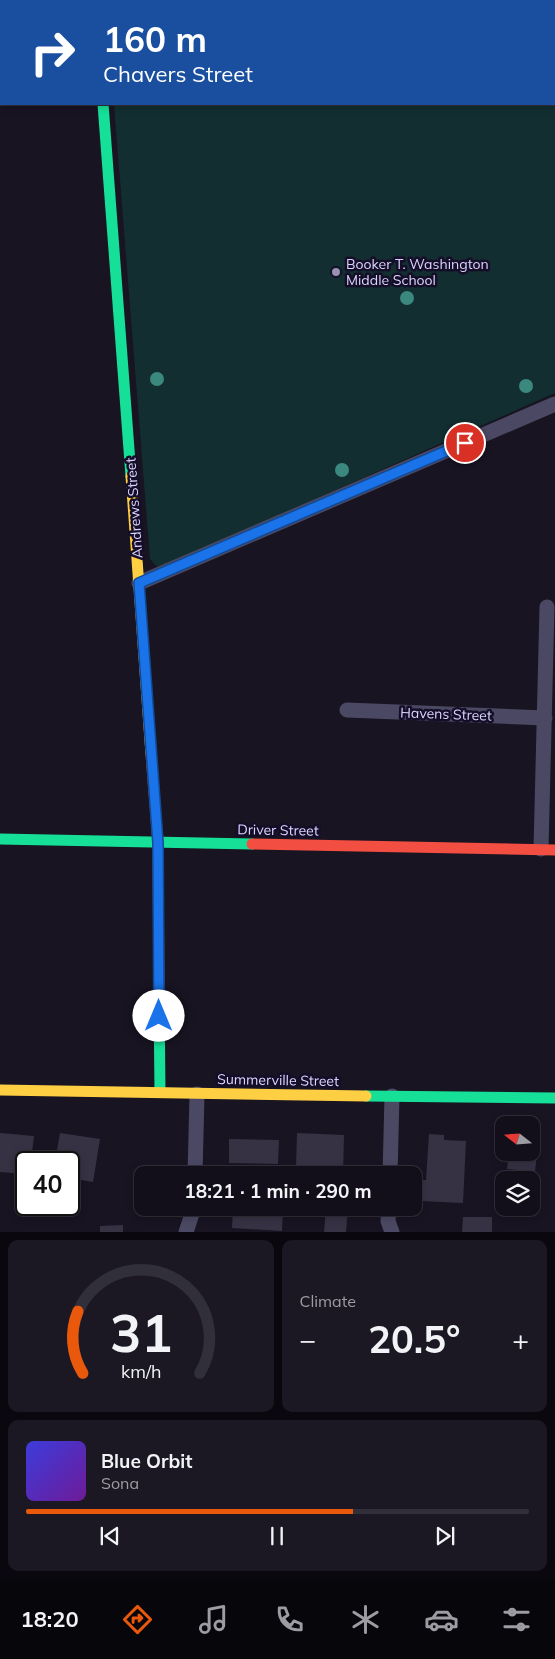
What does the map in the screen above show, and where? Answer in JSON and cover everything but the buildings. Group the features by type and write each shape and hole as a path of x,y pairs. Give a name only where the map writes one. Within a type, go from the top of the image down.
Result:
{"street":[{"name":"Andrews Street","path":"103,105 158,843 160,1092"},
{"path":"139,583 555,404"},
{"path":"547,607 545,718 548,850"},
{"name":"Havens Street","path":"347,710 545,718"},
{"name":"Driver Street","path":"0,839 548,850"},
{"name":"Summerville Street","path":"0,1090 555,1098"},
{"path":"195,1166 197,1094"},
{"path":"390,1166 392,1096"},
{"path":"186,1232 191,1216"},
{"path":"388,1216 392,1232"}],"green space":[{"name":"Booker T. Washington Middle School","path":"114,105 555,105 555,393 162,567 156,566 150,559"}],"traffic: fast":[{"path":"103,105 131,476"},
{"path":"0,839 252,844"},
{"path":"159,996 160,1092"},
{"path":"366,1096 555,1098"}],"traffic: slow":[{"path":"131,476 151,754"},
{"path":"0,1090 366,1096"}],"traffic: jam":[{"path":"151,754 158,843 159,996"},
{"path":"252,844 555,850"}],"place":[{"name":"Booker T. Washington Middle School","path":"336,272"}],"route":[{"path":"159,1016 158,843 139,583 465,443"}]}
